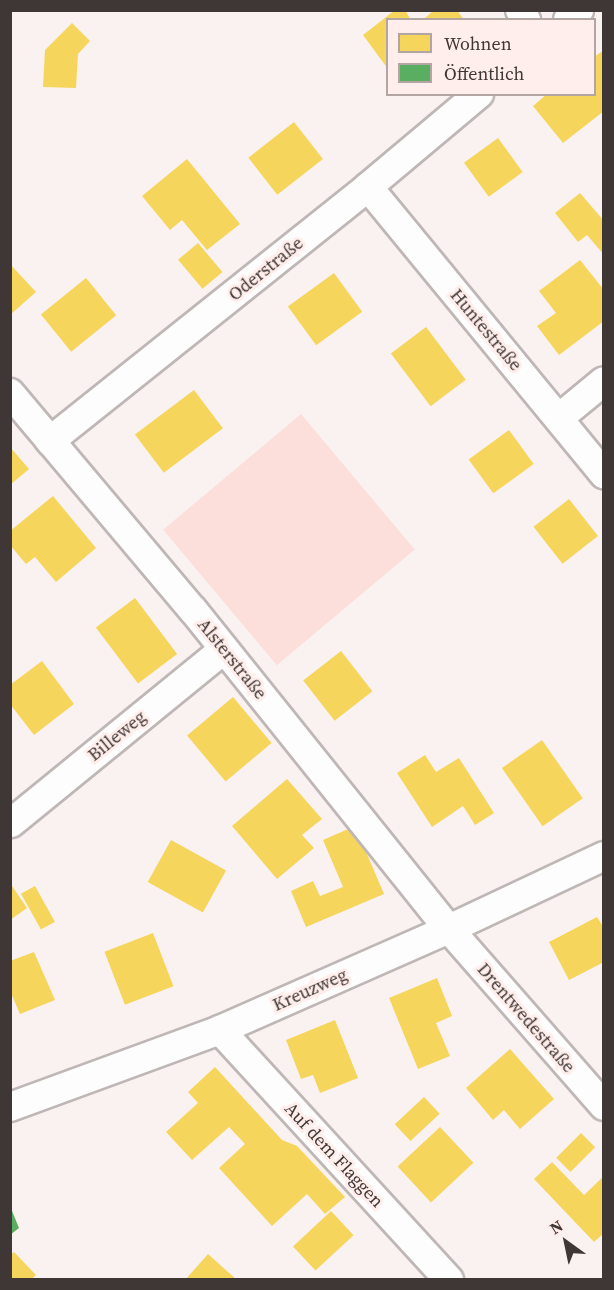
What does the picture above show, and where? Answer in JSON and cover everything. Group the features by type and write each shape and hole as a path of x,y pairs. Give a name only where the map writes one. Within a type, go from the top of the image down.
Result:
{"street":[{"name":"Oderstraße","path":"50,441 368,187 477,96"},
{"name":"Huntestraße","path":"368,187 603,474"},
{"path":"559,418 603,381"},
{"name":"Alsterstraße","path":"10,393 224,649 449,929"},
{"name":"Billeweg","path":"11,823 224,649"},
{"name":"Kreuzweg","path":"10,1107 220,1030 449,929 603,856"},
{"name":"Drentwedestraße","path":"449,929 603,1106"},
{"name":"Auf dem Flaggen","path":"220,1030 449,1280"}],"shaded area":[{"path":"301,414 415,550 277,665 163,530"}],"building: Wohnen":[{"path":"395,10 405,10 410,18 386,18 386,66 363,35"},
{"path":"434,10 457,10 463,18 425,18"},
{"path":"72,23 90,41 78,54 76,88 43,87 45,50"},
{"path":"604,50 604,111 563,143 533,106 545,96 596,96 596,56"},
{"path":"294,122 323,159 277,195 248,158"},
{"path":"498,138 523,172 489,197 464,163"},
{"path":"187,159 240,224 207,250 182,220 170,230 142,196"},
{"path":"580,193 604,221 604,255 587,235 578,242 555,213"},
{"path":"198,243 222,272 203,289 178,260"},
{"path":"580,260 604,290 604,321 559,355 537,326 556,313 539,291"},
{"path":"10,264 36,292 10,315"},
{"path":"334,273 362,312 316,345 288,307"},
{"path":"86,278 116,315 71,352 41,315"},
{"path":"426,327 466,380 431,406 391,353"},
{"path":"194,390 223,428 164,473 135,435"},
{"path":"509,430 534,464 493,493 469,459"},
{"path":"10,447 29,469 10,485"},
{"path":"53,496 96,548 56,582 35,557 26,564 10,545 10,531"},
{"path":"569,499 598,536 562,564 534,527"},
{"path":"135,598 177,654 138,683 96,627"},
{"path":"341,651 372,691 335,721 303,681"},
{"path":"42,661 74,704 34,735 10,704 10,685"},
{"path":"233,697 272,743 226,782 187,736"},
{"path":"542,740 583,798 543,826 502,768"},
{"path":"425,755 436,772 459,758 494,813 475,825 463,806 432,827 397,773"},
{"path":"287,779 322,819 302,835 314,848 277,879 232,826"},
{"path":"355,826 384,894 306,927 291,891 313,881 320,896 343,887 323,840"},
{"path":"171,840 226,871 203,913 148,882"},
{"path":"10,883 27,908 10,920"},
{"path":"35,886 55,922 41,930 21,894"},
{"path":"597,917 604,928 604,962 569,980 549,942"},
{"path":"153,933 173,986 125,1005 104,952"},
{"path":"34,952 55,1000 20,1014 10,991 10,961"},
{"path":"437,978 452,1016 436,1023 450,1056 418,1069 389,998"},
{"path":"335,1020 358,1078 320,1093 313,1075 301,1079 286,1040"},
{"path":"510,1049 554,1099 520,1129 504,1110 493,1120 466,1088"},
{"path":"215,1067 282,1140 297,1146 345,1197 325,1214 307,1194 272,1226 219,1168 245,1144 229,1127 192,1160 166,1132 198,1103 188,1092"},
{"path":"424,1097 440,1114 410,1141 395,1124"},
{"path":"440,1127 473,1163 431,1202 398,1167"},
{"path":"581,1133 595,1147 570,1172 556,1158"},
{"path":"552,1162 584,1195 604,1176 604,1233 594,1242 534,1179"},
{"path":"331,1211 354,1235 315,1271 293,1246"},
{"path":"14,1252 36,1275 31,1280 10,1280 10,1255"},
{"path":"208,1254 237,1280 185,1280"}],"building: Öffentlich":[{"path":"10,1206 19,1228 10,1235"}]}
